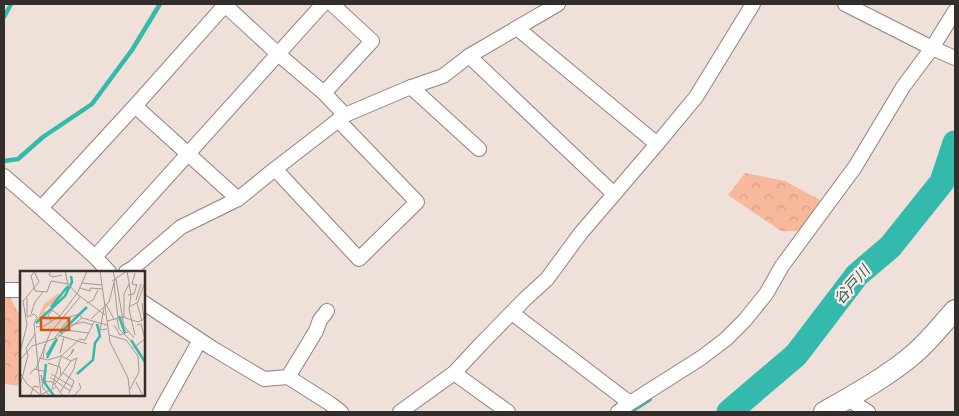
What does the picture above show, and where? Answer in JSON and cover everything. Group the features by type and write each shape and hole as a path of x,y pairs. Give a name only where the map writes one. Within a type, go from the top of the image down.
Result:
{"street":[{"path":"41,208 226,4 278,54 324,93 342,117 417,202 359,259 275,168"},
{"path":"94,256 323,4"},
{"path":"324,93 372,41 332,4"},
{"path":"128,271 181,227 238,200 275,168 342,117 411,87 443,76 469,56 558,4"},
{"path":"400,412 454,373 547,278 573,243 696,97 753,4"},
{"path":"845,4 955,58"},
{"path":"618,412 701,358 726,339 745,320 766,294 782,266 855,167 903,87 932,48 955,11"},
{"path":"517,28 657,144"},
{"path":"469,56 614,194"},
{"path":"411,87 479,149"},
{"path":"135,106 238,200"},
{"path":"4,177 41,208 108,271"},
{"path":"4,290 20,290"},
{"path":"145,304 264,379 288,377 341,412"},
{"path":"824,412 898,367 916,352 955,310"},
{"path":"288,377 327,311"},
{"path":"512,313 630,403"},
{"path":"160,412 200,340"},
{"path":"454,373 508,412"},
{"path":"848,399 868,412"}],"green space":[{"path":"745,173 785,181 822,201 798,231 781,231 728,195"},
{"path":"10,297 20,316 20,386 4,384 4,298"}],"waterway":[{"path":"4,17 11,4"},
{"path":"4,161 18,159 43,137 92,104 132,50 160,4"},
{"name":"谷戸川","path":"729,412 796,355 857,275 890,247 942,182 955,143"},
{"path":"630,412 650,399"}]}
